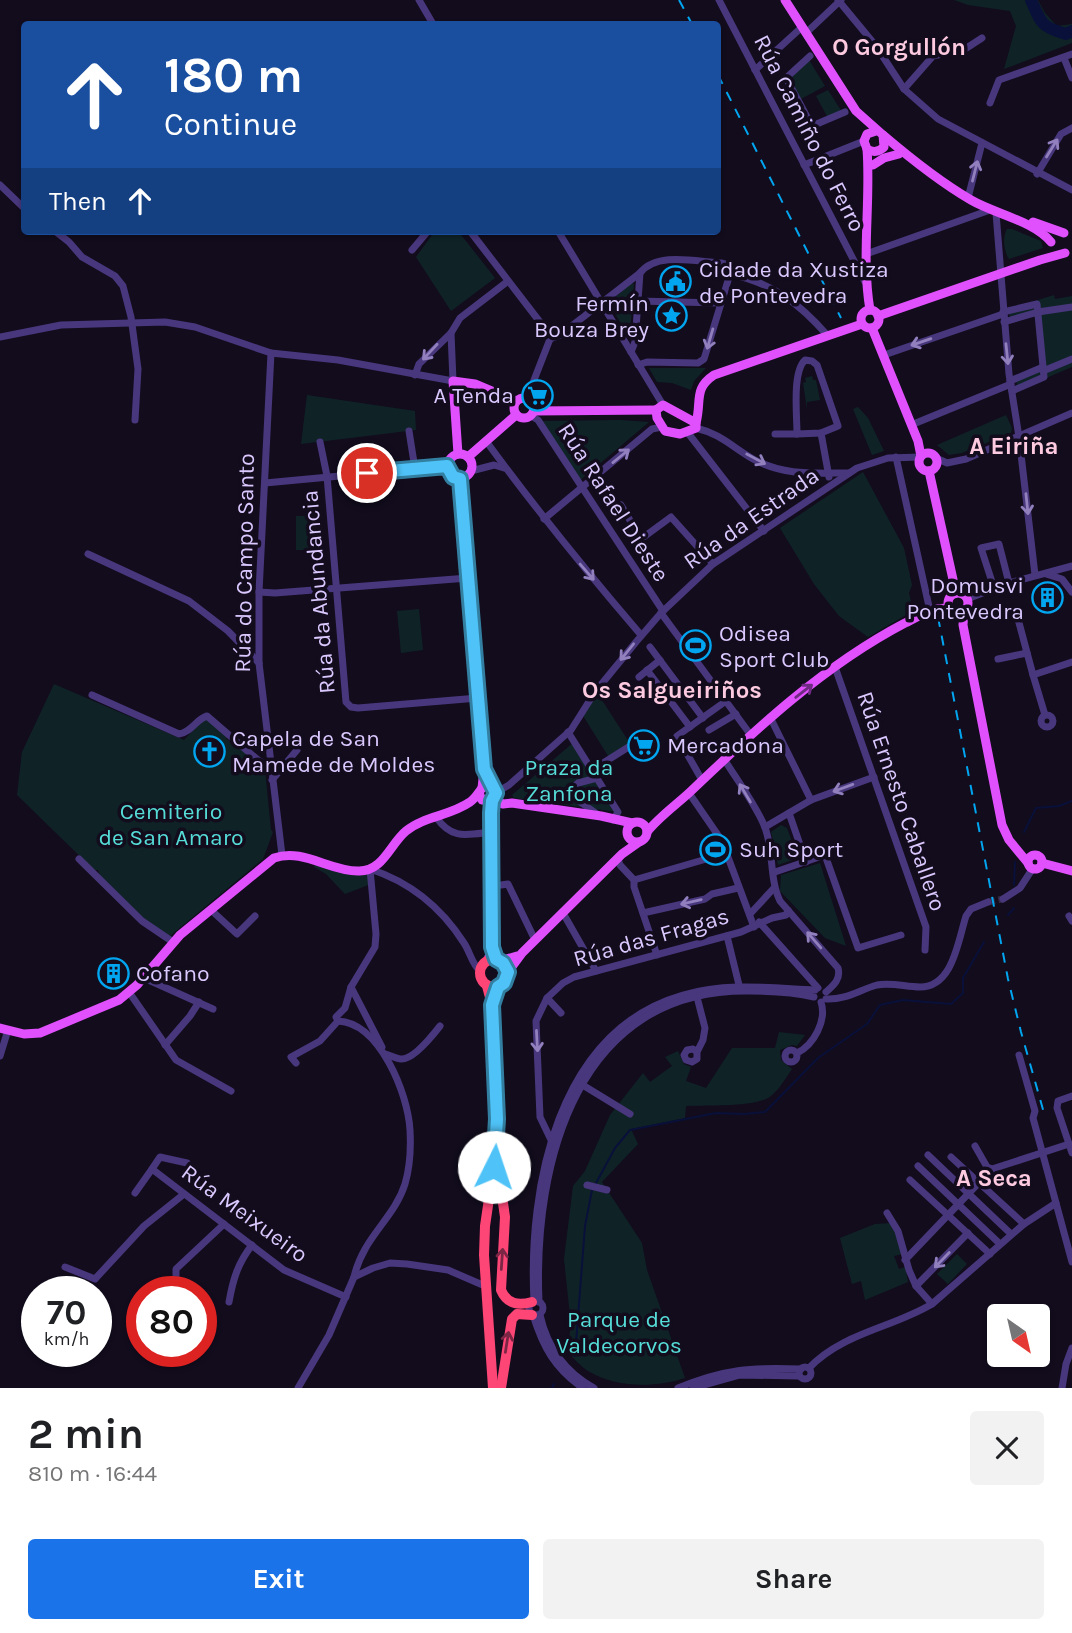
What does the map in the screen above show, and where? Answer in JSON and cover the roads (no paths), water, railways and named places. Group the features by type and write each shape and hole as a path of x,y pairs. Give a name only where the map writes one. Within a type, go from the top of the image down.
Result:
{"highway":[{"path":"490,963 508,972 504,983 492,986 481,980 490,963"},
{"path":"492,986 497,1119 494,1167 485,1226 485,1286 493,1388"},
{"path":"494,1167 501,1189 505,1217 501,1290 505,1298 515,1304 535,1302"},
{"path":"501,1388 512,1319 522,1313 535,1315"}],"main road":[{"path":"785,0 859,115 910,158 968,198 1043,233 1056,251 1069,253"},
{"path":"859,115 871,169 866,284 874,313 879,322 872,328 866,328 862,324 861,316 874,313 999,274 1040,260 1069,253"},
{"path":"866,142 870,132 880,133"},
{"path":"871,169 885,144 880,133"},
{"path":"866,142 873,152 880,150 910,158"},
{"path":"871,169 884,158 899,154"},
{"path":"1011,219 1021,219 1068,233"},
{"path":"1040,260 1048,252 1054,236 1068,233"},
{"path":"694,428 700,407 700,389 706,380 714,375 862,324"},
{"path":"872,328 918,441 936,466 929,471 923,470 919,465 927,456"},
{"path":"516,415 486,442 463,455 452,457 447,466 453,477 460,479 467,476 472,464 463,455 453,381 475,384 516,401 527,398 532,402 532,413"},
{"path":"516,401 513,410 522,418 532,413 659,408 694,428"},
{"path":"659,408 662,427 671,434 694,428"},
{"path":"929,471 956,593"},
{"path":"460,479 484,769 491,813 490,963 519,956"},
{"path":"508,972 519,956 620,856 644,838 647,832 770,717 873,641 930,611 942,608 956,611 967,606 967,599 956,593"},
{"path":"956,593 948,601 962,622 1002,825 1019,852 1039,868 1042,863 1072,871"},
{"path":"489,795 503,804 601,816 613,820 639,842"},
{"path":"4,1029 24,1034 48,1031 109,1005 144,978 173,942 268,862 282,855 297,855 356,872 370,869 414,826 489,795"},
{"path":"620,856 629,831 641,823 647,832"}],"street":[{"path":"419,0 431,21"},
{"name":"Rúa Camiño do Ferro","path":"719,0 866,284"},
{"path":"755,70 840,1 876,46 904,89 938,119 1037,174 1072,190"},
{"path":"904,89 933,56 965,49 982,38"},
{"path":"990,103 999,80 1072,54"},
{"path":"810,55 786,78 812,126 845,112"},
{"path":"1064,58 1072,78"},
{"path":"1037,174 1061,134 1072,128"},
{"path":"804,165 866,142"},
{"path":"968,198 982,144"},
{"path":"0,185 21,205"},
{"path":"866,254 993,211 1011,385 1038,574"},
{"path":"59,235 88,262 120,280 132,323 138,369 135,420"},
{"path":"412,250 425,235"},
{"path":"473,235 543,326 550,339"},
{"path":"560,235 631,352 659,408"},
{"path":"527,398 550,339 561,335 647,265 663,260 726,263 730,267 730,274 702,361 647,362 638,365"},
{"path":"631,352 635,342 640,273"},
{"path":"730,274 750,278 783,293 828,336"},
{"path":"415,375 419,364 451,333 463,315 508,281"},
{"path":"638,301 720,303"},
{"path":"884,355 1037,304 1043,369"},
{"path":"1038,313 1072,307"},
{"path":"0,337 61,325 178,323 271,353 338,360 453,381 451,333"},
{"name":"Rúa do Campo Santo","path":"271,353 259,592 259,663 282,855"},
{"path":"911,425 1072,359"},
{"path":"775,434 797,434 821,433 838,426 817,365 812,361 805,360 800,365 797,434"},
{"name":"Rúa Rafael Dieste","path":"532,413 662,612 750,734"},
{"name":"Rúa da Estrada","path":"489,795 509,785 568,732 596,691 641,635 713,564 849,473 872,461 906,456 927,456 953,463 1072,413"},
{"path":"544,519 652,429 662,427"},
{"path":"764,531 699,446 694,428 719,435 752,458 782,472 849,473"},
{"path":"409,430 415,469"},
{"path":"699,446 701,438 708,431"},
{"path":"821,433 829,473 828,487"},
{"path":"906,456 914,452 918,441"},
{"name":"Rúa da Abundancia","path":"320,442 327,476 344,694 348,705 359,708 478,698"},
{"path":"486,442 544,519 641,635"},
{"path":"896,457 930,611"},
{"path":"471,471 494,465 504,468"},
{"path":"265,483 447,466"},
{"path":"621,505 641,539 671,517 713,564"},
{"path":"993,588 981,548 999,544 1009,583"},
{"path":"88,554 189,601 228,631 259,663"},
{"path":"967,599 993,588 1072,566"},
{"path":"1038,574 1062,579 1072,592"},
{"path":"259,592 468,578"},
{"path":"1018,619 1045,715"},
{"path":"650,647 703,718"},
{"path":"998,659 1027,653"},
{"path":"639,677 660,660"},
{"path":"1033,675 1072,662"},
{"name":"Rúa Ernesto Caballero","path":"835,667 926,927 925,950"},
{"path":"647,670 690,727"},
{"path":"92,695 179,734 191,729 201,718 207,716 258,761 271,768"},
{"path":"677,737 726,701"},
{"path":"709,730 736,713"},
{"path":"770,717 811,800"},
{"path":"568,732 618,812 613,820"},
{"path":"592,770 646,736"},
{"path":"272,780 297,750"},
{"path":"686,752 702,780"},
{"path":"724,759 765,827 775,872 774,888 780,901 838,968 837,981 825,998 820,1027 802,1051 797,1053"},
{"path":"765,827 811,800 874,777"},
{"path":"597,778 578,783 572,789 576,799 601,816"},
{"path":"689,793 722,841 738,888 757,925 797,966 815,992 825,998"},
{"path":"789,813 806,862"},
{"path":"436,817 455,834 491,832"},
{"path":"634,880 727,853"},
{"path":"775,872 825,855 858,948 901,935"},
{"path":"620,856 620,865 634,880 657,955"},
{"path":"79,859 142,920 173,942"},
{"path":"1003,899 1020,888 1031,862"},
{"path":"338,1021 336,1017 345,1008 351,987 371,956 376,941 370,869 403,882 419,893 445,918 470,953 490,963"},
{"path":"500,885 508,884 535,940"},
{"path":"642,913 705,899 712,894 738,888"},
{"path":"750,914 774,888"},
{"path":"535,1315 544,1309 535,1302 533,1252 541,1187 552,1142 572,1088 605,1042 665,1001 696,991 739,985 801,989 815,992 825,998 849,997 884,984 922,987 935,985 949,967 966,916 971,909 988,902"},
{"name":"Rúa das Fragas","path":"547,998 562,983 596,971 727,936 786,915 788,909"},
{"path":"211,910 237,934 256,916"},
{"path":"563,913 596,971"},
{"path":"727,936 739,985"},
{"path":"797,966 797,971 805,979 801,989"},
{"path":"144,978 213,1009"},
{"path":"298,1388 329,1335 364,1248 397,1203 405,1184 410,1160 410,1128 406,1111 384,1053 351,987"},
{"path":"594,1388 570,1371 555,1353 535,1315 528,1308 535,1302 538,1253 547,1189 561,1129 581,1084 610,1046 632,1026 669,1006 697,997 739,991 815,992"},
{"path":"129,992 171,1054 183,1065 231,1091"},
{"path":"696,1052 703,1040 705,1028 697,997"},
{"path":"552,1142 540,1117 536,1027 540,1009 547,998 561,1013"},
{"path":"165,1045 200,1002"},
{"path":"338,1021 357,1027 384,1053 402,1059 408,1058 430,1039 440,1026"},
{"path":"296,1063 291,1057 320,1041 338,1021"},
{"path":"0,1056 4,1029"},
{"path":"1019,1055 1072,1262"},
{"path":"581,1084 630,1114"},
{"path":"905,1260 992,1169 1043,1153 1071,1149 1057,1108 1058,1101 1072,1096"},
{"path":"975,1146 987,1167 992,1169"},
{"path":"928,1155 1011,1234"},
{"path":"152,1169 160,1157 187,1163"},
{"path":"951,1157 1024,1224"},
{"path":"918,1166 1000,1244"},
{"name":"Rúa Meixueiro","path":"135,1193 152,1169 290,1273 346,1297"},
{"path":"910,1180 990,1254"},
{"path":"587,1185 607,1190"},
{"path":"65,1267 96,1279 144,1226 184,1194"},
{"path":"693,1388 740,1374 804,1373 837,1345 932,1304 1011,1234 1056,1203"},
{"path":"887,1213 898,1231 905,1260 916,1286 932,1304"},
{"path":"176,1276 176,1269 224,1224"},
{"path":"916,1286 968,1233"},
{"path":"229,1302 233,1277 240,1260 252,1244"},
{"path":"354,1277 390,1263 407,1264 448,1270 485,1286"},
{"path":"535,1315 542,1343 551,1358 568,1377 583,1388"},
{"path":"1062,1388 1072,1348"},
{"path":"678,1388 702,1378 739,1369 804,1373"},
{"path":"804,1373 808,1388"}],"waterway":[{"path":"1031,0 1040,19 1047,26 1066,34 1072,31"},
{"path":"1024,832 1036,808 1059,806 1072,801"},
{"path":"1014,885 1015,862"},
{"path":"1008,915 1014,908"},
{"path":"595,1185 615,1148 630,1130 716,1113 765,1112 818,1058 867,1024 880,1005 903,1000 951,1004 963,993 963,978 984,942"},
{"path":"575,1356 585,1226 592,1190"},
{"path":"552,1388 554,1384"}],"tunnel":[{"path":"988,902 1003,899"}],"railway":[{"path":"679,0 690,21"},
{"path":"721,81 841,318"},
{"path":"938,617 1008,979 1044,1113"}],"place":[{"name":"Cidade da Xustiza de Pontevedra","path":"676,282"},
{"name":"Fermín Bouza Brey","path":"672,316"},
{"name":"A Tenda","path":"537,395"},
{"name":"Domusvi Pontevedra","path":"1047,598"},
{"name":"Odisea Sport Club","path":"696,646"},
{"name":"Mercadona","path":"644,745"},
{"name":"Capela de San Mamede de Moldes","path":"209,751"},
{"name":"Suh Sport","path":"716,849"},
{"name":"Cofano","path":"113,973"}],"district":[{"name":"O Gorgullón","path":"899,47"},
{"name":"A Eiriña","path":"1014,446"},
{"name":"Os Salgueiriños","path":"672,690"},
{"name":"A Seca","path":"994,1178"}],"park label":[{"name":"Praza da Zanfona","path":"569,780"},
{"name":"Cemiterio de San Amaro","path":"171,824"},
{"name":"Parque de Valdecorvos","path":"619,1332"}]}
